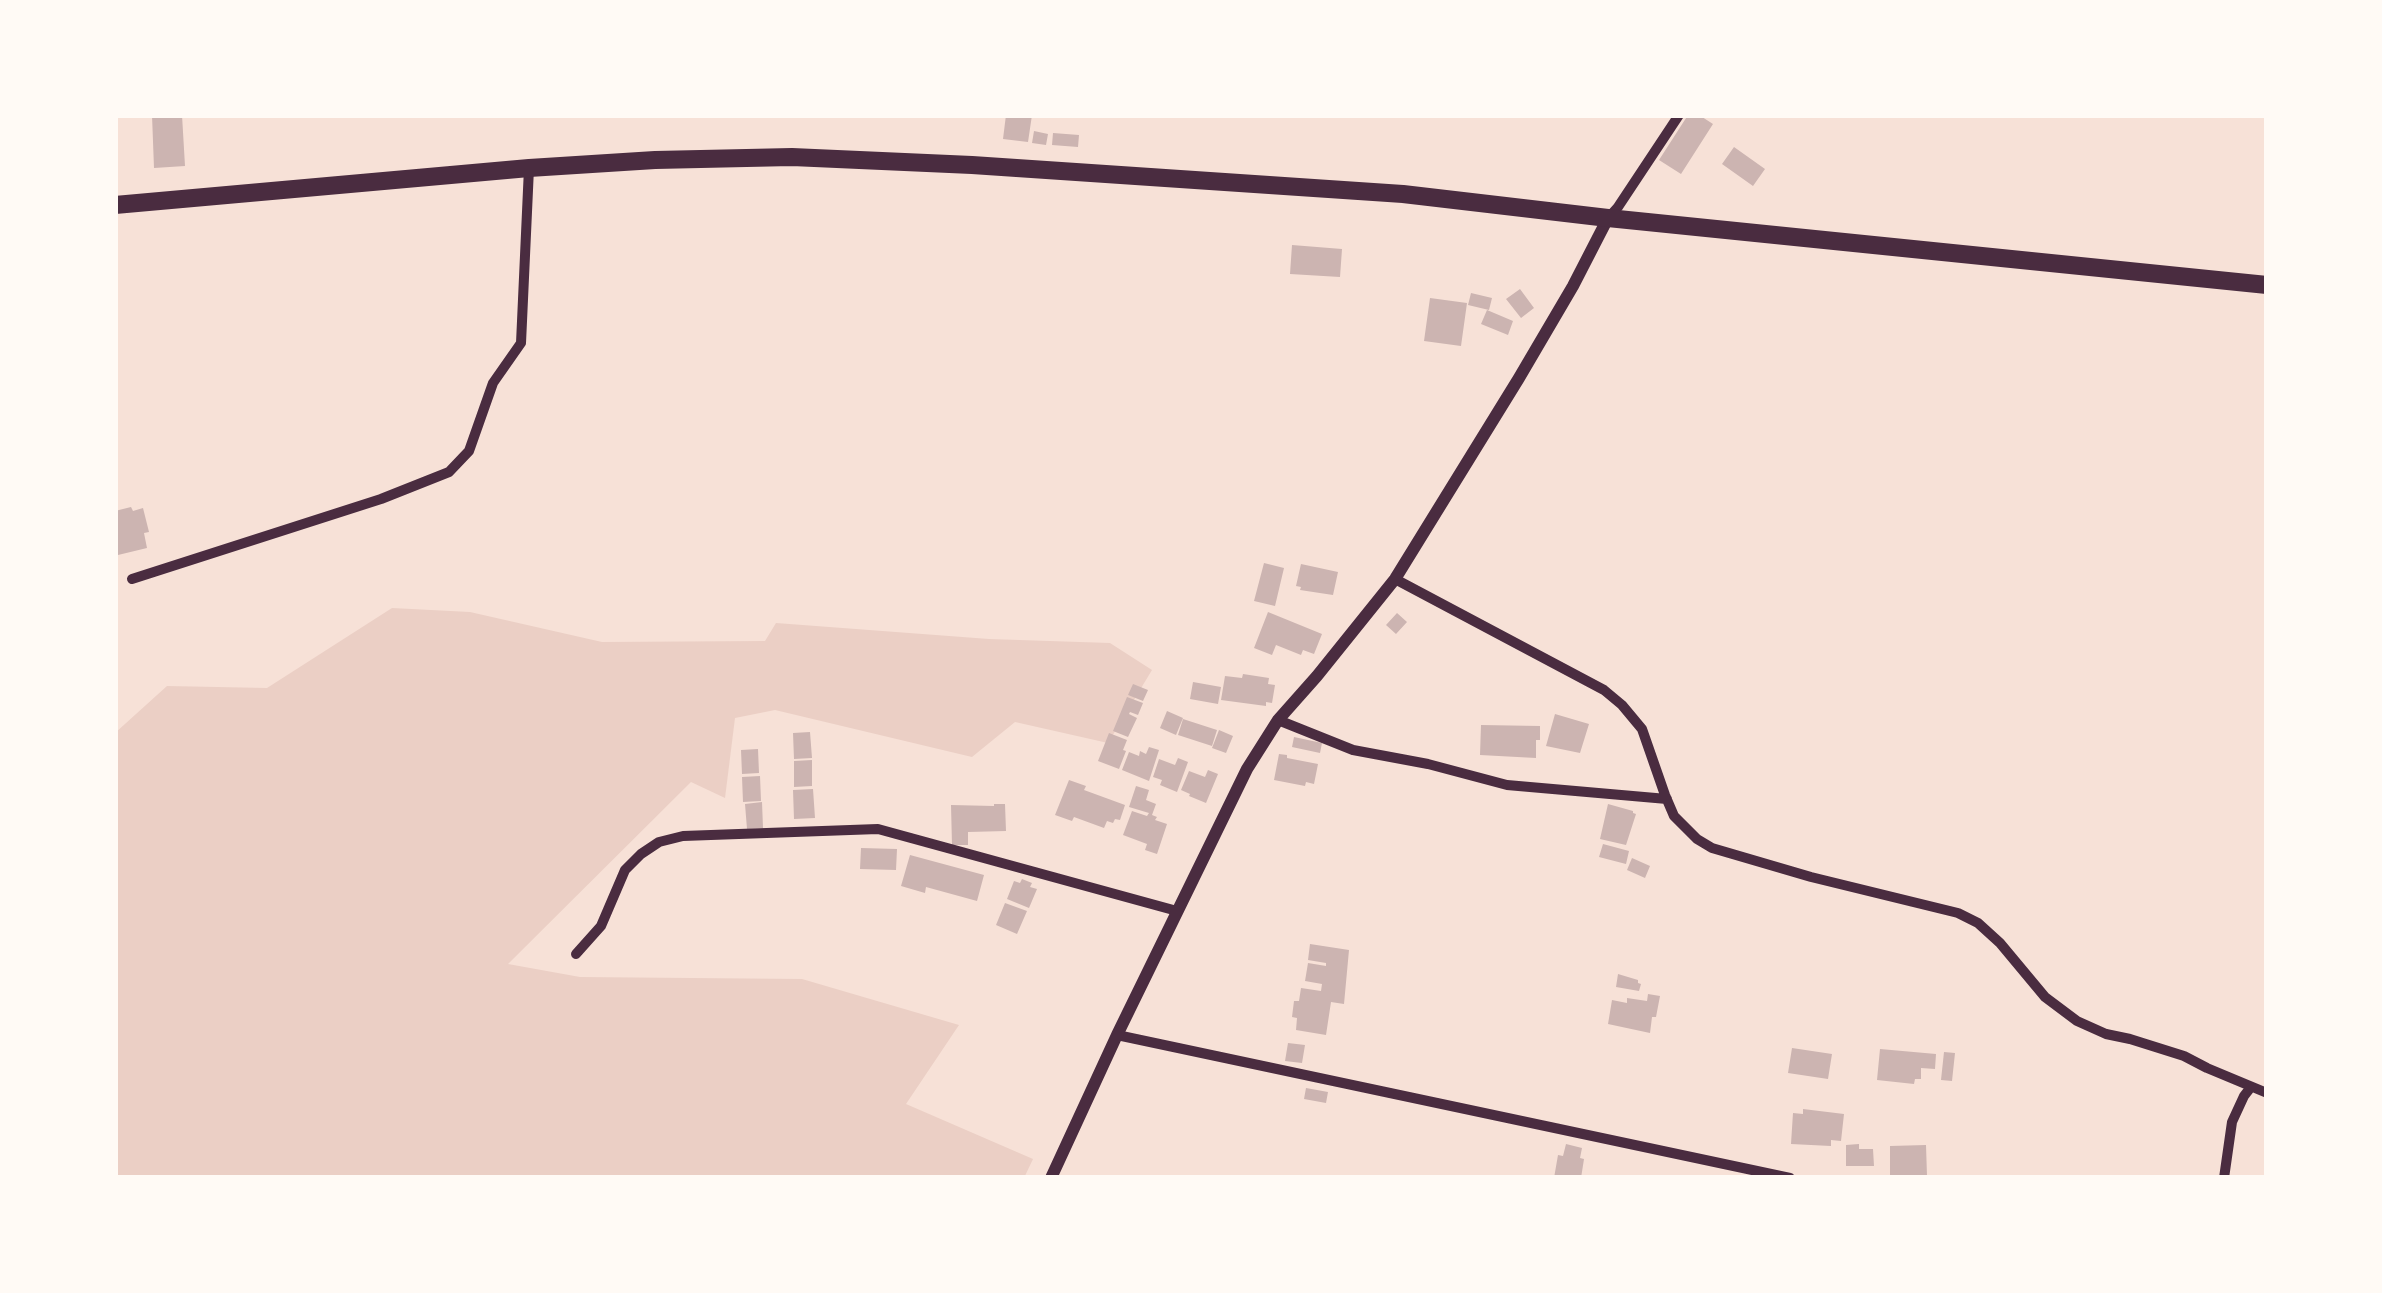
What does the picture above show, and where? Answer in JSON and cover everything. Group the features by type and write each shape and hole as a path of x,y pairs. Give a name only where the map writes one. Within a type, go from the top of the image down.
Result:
{"highway":[{"path":"115,205 529,168 655,160 810,158 1402,194 2267,285"}],"street":[{"path":"1052,1178 1247,769 1278,720 1395,579 1519,378 1608,218 1679,115"},
{"path":"132,578 381,499 449,472 468,451 493,383 521,343 529,168"},
{"path":"1395,579 1604,690 1622,705 1642,729 1666,799 1682,826 1712,848 1958,912 1988,932 2045,997 2077,1021 2106,1034 2184,1056 2267,1093"},
{"path":"1278,720 1352,750 1428,764 1507,786 1666,799"},
{"path":"576,954 601,926 625,870 659,842 683,836 878,829 1177,911"},
{"path":"1117,1035 1790,1178"},
{"path":"2224,1178 2232,1122 2252,1087"}],"shaded area":[{"path":"392,608 470,612 602,642 765,641 776,623 989,639 1110,643 1152,670 1108,743 1015,722 972,757 775,710 735,718 725,798 691,782 508,964 580,977 802,979 959,1025 906,1104 1033,1159 1024,1178 115,1178 115,733 167,686 267,688"}],"building":[{"path":"152,115 182,115 185,166 154,168"},
{"path":"1006,115 1032,115 1028,142 1003,139"},
{"path":"1688,115 1699,115 1713,124 1681,174 1659,160"},
{"path":"1034,131 1048,134 1046,145 1032,143"},
{"path":"1053,133 1079,135 1078,147 1052,145"},
{"path":"1734,147 1765,169 1753,186 1722,164"},
{"path":"1292,245 1342,249 1340,277 1290,274"},
{"path":"1520,289 1534,308 1521,318 1506,299"},
{"path":"1471,293 1492,298 1489,310 1468,305"},
{"path":"1430,298 1467,303 1461,346 1424,341"},
{"path":"1487,310 1513,321 1508,335 1481,324"},
{"path":"131,507 133,511 143,508 149,532 144,533 147,548 118,555 115,511"},
{"path":"1264,563 1284,568 1275,606 1254,601"},
{"path":"1301,564 1338,572 1333,595 1300,590 1296,586"},
{"path":"1268,612 1322,634 1314,654 1303,650 1301,655 1276,645 1272,655 1254,648"},
{"path":"1397,613 1407,622 1396,634 1386,625"},
{"path":"1243,674 1269,678 1268,684 1275,685 1272,703 1266,702 1266,706 1221,700 1225,676 1242,678"},
{"path":"1193,682 1221,687 1218,704 1190,699"},
{"path":"1133,684 1148,690 1143,701 1128,695"},
{"path":"1127,697 1143,703 1138,715 1129,714 1137,718 1128,737 1113,731"},
{"path":"1167,711 1183,718 1176,735 1160,728"},
{"path":"1555,714 1589,724 1580,753 1546,746"},
{"path":"1183,719 1217,730 1212,746 1178,735"},
{"path":"1481,725 1540,726 1536,758 1480,755"},
{"path":"1219,730 1233,736 1226,753 1212,748"},
{"path":"810,732 812,758 794,759 793,733"},
{"path":"1109,733 1127,740 1119,769 1098,761"},
{"path":"1294,737 1322,743 1320,753 1292,747"},
{"path":"1149,747 1159,750 1149,781 1122,770 1129,752 1139,756 1140,751 1146,754"},
{"path":"758,749 759,773 742,774 741,750"},
{"path":"1279,754 1318,764 1314,784 1274,780"},
{"path":"1178,758 1188,762 1177,792 1160,785 1162,780 1153,777 1159,759 1175,765"},
{"path":"812,760 812,786 794,787 794,761"},
{"path":"1208,770 1218,774 1206,803 1181,790 1189,771 1205,777"},
{"path":"760,776 761,801 743,802 742,777"},
{"path":"1069,780 1086,786 1084,790 1125,805 1120,820 1107,821 1104,828 1055,815"},
{"path":"1136,786 1149,790 1146,800 1156,804 1152,815 1167,824 1157,854 1145,850 1147,844 1123,835 1132,811 1147,816 1149,813 1129,807"},
{"path":"813,789 815,818 794,819 793,790"},
{"path":"762,802 763,828 747,829 745,804"},
{"path":"1005,804 1006,831 968,832 968,845 952,845 951,805"},
{"path":"1608,804 1636,814 1626,845 1600,839"},
{"path":"1603,844 1629,851 1626,864 1599,857"},
{"path":"861,848 897,849 896,870 860,869"},
{"path":"910,855 984,875 977,901 926,887 925,893 901,886"},
{"path":"1632,858 1650,866 1645,878 1627,870"},
{"path":"1022,879 1037,889 1029,908 1007,899 1014,881 1020,883"},
{"path":"1005,903 1027,911 1017,934 996,925"},
{"path":"1310,944 1349,950 1344,1004 1331,1002 1326,1035 1296,1030 1297,1018 1292,1017 1301,988 1321,991 1322,984 1305,981 1308,963 1326,966 1308,960"},
{"path":"1618,974 1638,980 1639,991 1616,987"},
{"path":"1648,994 1660,996 1650,1033 1608,1024 1612,1000 1647,1001"},
{"path":"1288,1043 1305,1045 1302,1063 1285,1061"},
{"path":"1792,1048 1832,1054 1828,1079 1788,1073"},
{"path":"1880,1049 1936,1054 1935,1069 1921,1068 1921,1079 1915,1079 1914,1084 1877,1080"},
{"path":"1944,1052 1955,1053 1952,1081 1941,1080"},
{"path":"1306,1088 1328,1092 1326,1103 1304,1099"},
{"path":"1803,1109 1844,1114 1841,1141 1831,1140 1831,1146 1791,1144 1793,1113 1803,1114"},
{"path":"1566,1144 1582,1148 1581,1178 1554,1178 1558,1155 1563,1156"},
{"path":"1859,1144 1859,1149 1873,1149 1874,1166 1846,1166 1846,1145"},
{"path":"1926,1145 1927,1176 1890,1177 1890,1146"}]}
